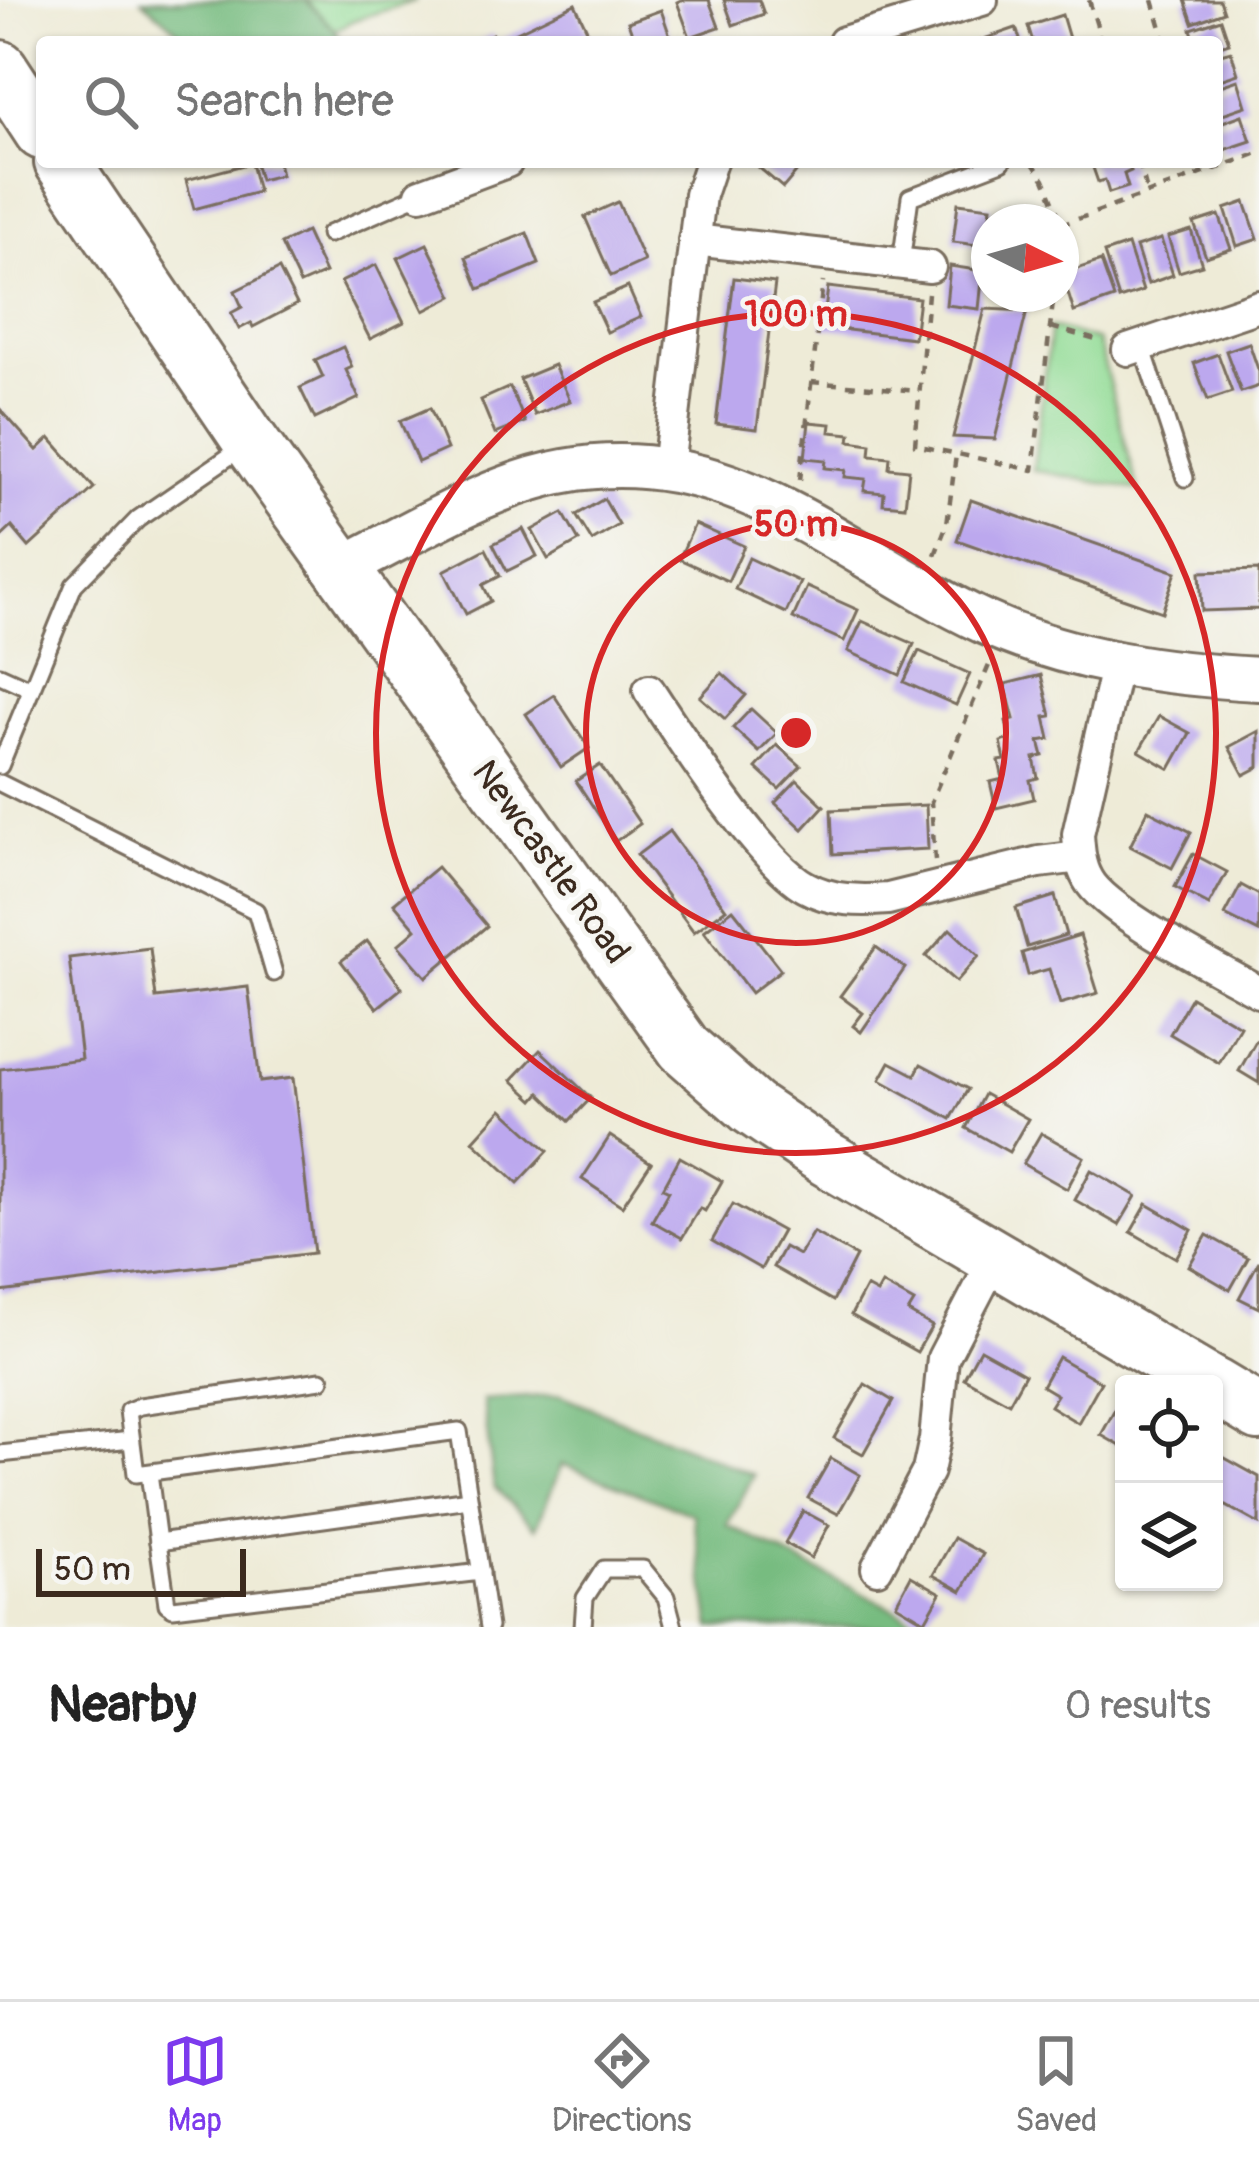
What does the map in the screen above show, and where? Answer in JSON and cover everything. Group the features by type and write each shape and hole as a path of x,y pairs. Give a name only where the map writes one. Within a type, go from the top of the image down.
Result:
{"highway":[{"path":"0,68 36,123"},
{"name":"Newcastle Road","path":"66,168 340,569 684,1048 770,1121 1195,1375"},
{"name":"Newcastle Road","path":"1223,1392 1259,1413"}],"street":[{"path":"864,36 982,0"},
{"path":"421,194 491,168"},
{"path":"668,468 707,168"},
{"path":"694,240 915,265"},
{"path":"1135,348 1259,306"},
{"path":"340,569 522,481 567,470 668,468 754,493 923,588 1042,646 1190,675 1259,679"},
{"path":"1118,663 1082,808 1080,856 1088,880 1099,894 1259,992"},
{"path":"650,690 782,869 820,893 888,899 1080,856"},
{"path":"877,1568 928,1472 943,1358 994,1258"}],"lane":[{"path":"915,265 910,197 986,168"},
{"path":"329,234 421,194"},
{"path":"1135,348 1185,478"},
{"path":"0,766 74,585 138,519 251,442"},
{"path":"0,675 31,689"},
{"path":"0,783 256,911 274,973"},
{"path":"321,1380 128,1411 136,1474 459,1431 489,1627"},
{"path":"0,1454 131,1440"},
{"path":"149,1473 167,1604 186,1609 481,1572"},
{"path":"158,1542 469,1499"},
{"path":"583,1627 585,1598 604,1568 643,1569 666,1597 674,1627"}],"path":[{"path":"1089,0 1100,36"},
{"path":"1153,0 1163,36"},
{"path":"1223,165 1259,153"},
{"path":"1036,168 1054,204"},
{"path":"1140,168 1148,191"},
{"path":"1200,168 1201,172"},
{"path":"1079,216 1213,168"},
{"path":"796,515 826,255"},
{"path":"915,265 920,391 915,445 1033,470 1052,312"},
{"path":"1051,327 1135,348"},
{"path":"811,382 920,391"},
{"path":"923,588 947,524 956,454"},
{"path":"937,888 931,802 1004,630"}],"green space":[{"path":"142,0 305,0 338,36 184,36"},
{"path":"305,0 417,0 335,30"},
{"path":"1051,327 1098,341 1138,490 1033,470"},
{"path":"561,1395 754,1475 727,1525 929,1627 711,1627 693,1514 562,1464 536,1528 494,1487 483,1400"}],"building":[{"path":"709,0 719,27 690,36 677,2"},
{"path":"724,0 759,0 764,14 733,25"},
{"path":"1185,0 1220,0 1224,12 1193,23"},
{"path":"575,4 589,34 585,36 508,36"},
{"path":"661,10 670,36 633,36 628,22"},
{"path":"1062,15 1068,36 1031,36 1028,26"},
{"path":"1221,19 1229,43 1223,45 1223,36 1193,36 1191,29"},
{"path":"1016,28 1019,36 993,36"},
{"path":"1231,51 1238,74 1223,79 1223,53"},
{"path":"1238,80 1246,106 1223,114 1223,85"},
{"path":"1242,115 1251,141 1224,150 1223,122"},
{"path":"232,168 252,168 258,192 194,209 186,180"},
{"path":"257,168 279,168 281,175 260,180"},
{"path":"759,168 800,168 783,188"},
{"path":"1093,168 1130,168 1124,174 1128,187 1109,193 1105,180 1098,182"},
{"path":"618,202 644,261 611,276 585,217"},
{"path":"1245,202 1258,239 1237,246 1225,209"},
{"path":"958,203 971,205 971,244 953,242"},
{"path":"1219,215 1231,249 1206,257 1194,223"},
{"path":"1191,230 1202,265 1179,272 1168,237"},
{"path":"306,232 325,273 300,284 281,244"},
{"path":"527,233 539,264 479,289 466,257"},
{"path":"1161,239 1173,275 1148,284 1136,247"},
{"path":"427,244 453,296 424,311 398,258"},
{"path":"1128,245 1143,291 1119,299 1104,253"},
{"path":"1101,261 1114,298 1079,310 1079,268"},
{"path":"376,265 404,322 370,339 341,282"},
{"path":"950,266 971,269 971,308 946,305"},
{"path":"279,269 297,304 253,327 251,323 239,329 231,313 242,307 235,291"},
{"path":"734,278 775,283 757,429 716,424"},
{"path":"628,287 641,317 607,332 593,302"},
{"path":"828,287 919,298 914,338 823,327"},
{"path":"984,312 1027,312 995,439 953,437"},
{"path":"1249,343 1259,386 1241,392 1226,351"},
{"path":"343,347 352,367 346,370 359,398 315,419 300,388 323,377 315,360"},
{"path":"1218,354 1232,392 1208,400 1194,363"},
{"path":"554,365 570,401 535,415 520,379"},
{"path":"510,387 525,422 495,434 481,400"},
{"path":"430,408 447,449 418,462 400,421"},
{"path":"0,409 37,450 50,438 94,488 29,547 12,527 0,538"},
{"path":"809,422 831,424 830,432 851,434 850,441 871,444 870,455 890,457 889,468 909,470 905,506 883,504 884,493 864,491 866,479 825,468 826,460 805,458"},
{"path":"604,499 619,525 592,541 576,515"},
{"path":"971,500 1176,572 1162,612 957,540"},
{"path":"563,513 579,541 548,559 532,530"},
{"path":"695,524 744,546 728,581 679,559"},
{"path":"523,529 537,556 507,571 493,544"},
{"path":"486,549 500,576 483,585 491,601 466,614 444,571"},
{"path":"749,558 800,582 786,613 735,589"},
{"path":"1259,570 1259,609 1202,611 1200,572"},
{"path":"807,587 858,610 844,641 793,618"},
{"path":"862,621 914,644 900,675 848,651"},
{"path":"919,651 970,674 956,705 904,682"},
{"path":"722,673 746,695 725,719 700,697"},
{"path":"1041,675 1051,716 1045,717 1050,739 1039,741 1043,756 1034,758 1038,778 1030,780 1034,799 996,808 990,782 1003,779 1001,742 1010,739 1006,721 1014,719 1005,684"},
{"path":"554,695 589,748 561,767 526,714"},
{"path":"751,709 777,733 759,752 733,728"},
{"path":"1159,716 1190,733 1170,769 1139,751"},
{"path":"1259,731 1259,767 1244,775 1229,747"},
{"path":"777,745 801,766 779,789 756,768"},
{"path":"600,765 640,824 616,841 576,781"},
{"path":"797,780 824,806 803,829 775,803"},
{"path":"926,805 928,849 833,854 831,810"},
{"path":"1148,810 1191,832 1172,868 1130,846"},
{"path":"669,831 726,909 694,932 637,855"},
{"path":"1193,854 1227,872 1209,905 1175,887"},
{"path":"437,867 487,926 426,977 398,945 416,929 394,903"},
{"path":"1241,885 1259,895 1259,932 1225,915"},
{"path":"1055,896 1066,935 1027,947 1016,908"},
{"path":"733,909 781,970 751,993 704,931"},
{"path":"950,929 979,956 956,982 926,956"},
{"path":"1080,935 1098,993 1060,1004 1049,969 1028,975 1022,953"},
{"path":"367,941 402,988 377,1008 341,961"},
{"path":"876,947 905,968 861,1032 853,1026 863,1013 840,996"},
{"path":"150,948 156,998 248,987 260,1082 293,1078 314,1253 0,1292 0,1069 81,1059 69,958"},
{"path":"1191,997 1240,1026 1219,1063 1170,1034"},
{"path":"1256,1041 1259,1043 1259,1083 1239,1071"},
{"path":"540,1050 591,1098 569,1121 540,1093 534,1100 512,1080"},
{"path":"890,1062 915,1075 921,1064 968,1089 951,1119 880,1080"},
{"path":"984,1094 1028,1119 1009,1152 966,1128"},
{"path":"502,1109 548,1151 518,1183 473,1141"},
{"path":"1041,1133 1084,1157 1067,1189 1023,1164"},
{"path":"610,1136 651,1163 622,1206 582,1179"},
{"path":"680,1157 722,1181 682,1238 652,1221"},
{"path":"1091,1170 1136,1196 1119,1225 1075,1200"},
{"path":"733,1204 782,1231 761,1269 712,1241"},
{"path":"1147,1204 1192,1230 1176,1258 1131,1232"},
{"path":"813,1232 856,1256 833,1301 773,1267 784,1247 799,1255"},
{"path":"1207,1235 1248,1258 1230,1290 1189,1266"},
{"path":"1259,1261 1259,1308 1239,1298"},
{"path":"882,1284 914,1302 908,1312 932,1326 917,1352 851,1315 866,1287 877,1293"},
{"path":"980,1349 1025,1374 1009,1403 964,1378"},
{"path":"1058,1357 1101,1382 1078,1423 1050,1406 1057,1395 1042,1386"},
{"path":"865,1384 893,1401 863,1454 834,1438"},
{"path":"1115,1410 1115,1443 1101,1435"},
{"path":"1223,1457 1259,1477 1259,1524 1223,1504"},
{"path":"831,1458 860,1475 838,1514 808,1498"},
{"path":"803,1511 829,1525 811,1558 785,1543"},
{"path":"954,1538 983,1554 962,1591 933,1575"},
{"path":"911,1576 941,1593 925,1621 896,1604"}]}
